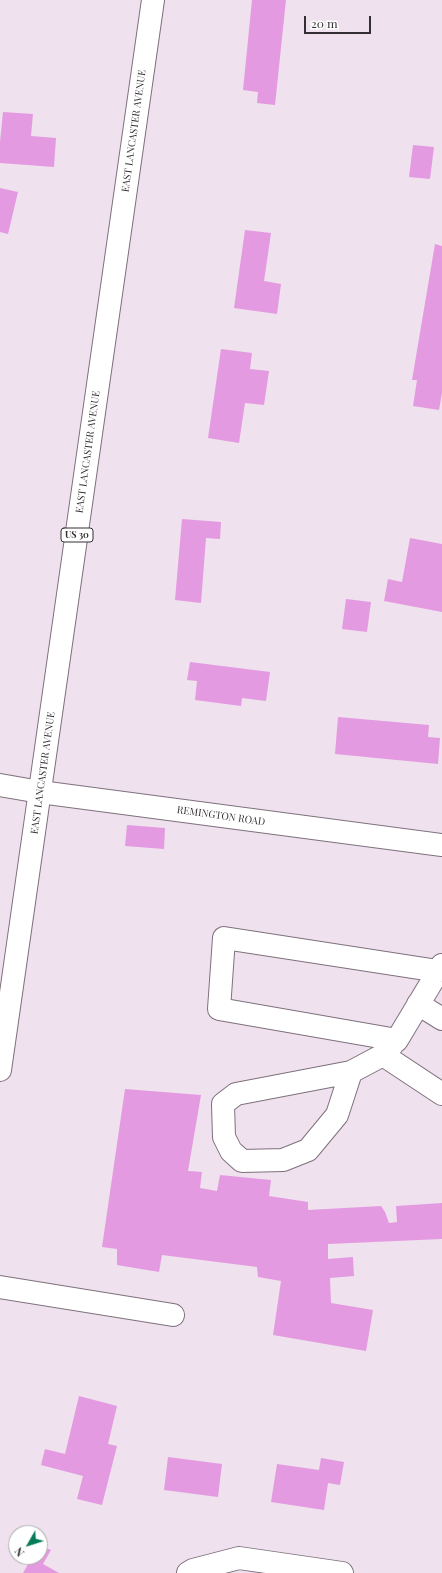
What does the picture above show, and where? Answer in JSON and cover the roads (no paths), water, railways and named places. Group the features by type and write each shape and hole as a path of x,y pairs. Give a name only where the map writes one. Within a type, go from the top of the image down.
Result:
{"main road":[{"name":"EAST LANCASTER AVENUE","path":"0,1070 153,0"},
{"name":"REMINGTON ROAD","path":"0,785 40,792 442,845"},
{"path":"351,1072 338,1115 308,1150 283,1160 242,1161 231,1151 224,1137 223,1104 236,1094 351,1072 390,1047 440,968 224,938 219,1010 390,1047 442,1094"},
{"path":"418,1004 442,1019"},
{"path":"0,1287 173,1315"},
{"path":"188,1573 193,1570 240,1558 342,1573"}]}
